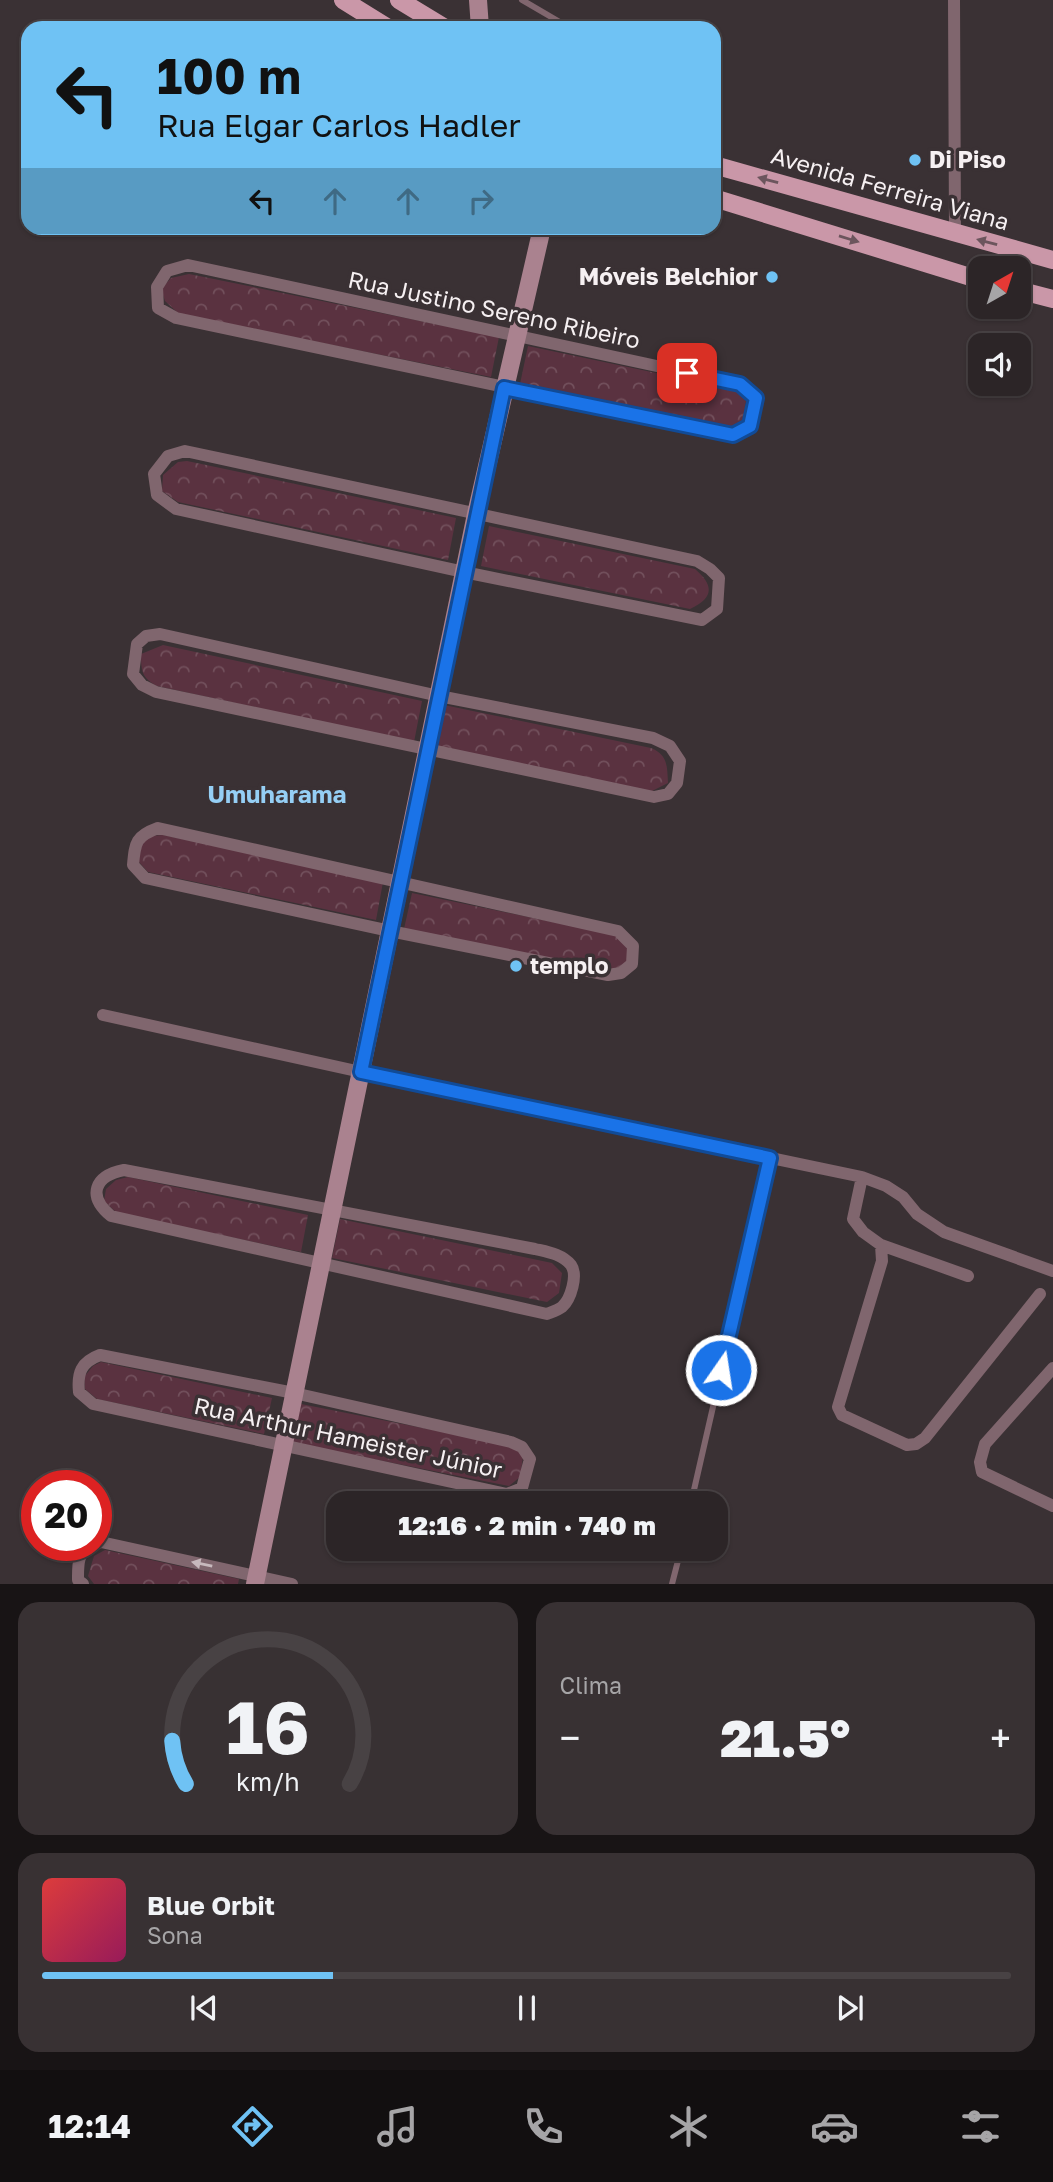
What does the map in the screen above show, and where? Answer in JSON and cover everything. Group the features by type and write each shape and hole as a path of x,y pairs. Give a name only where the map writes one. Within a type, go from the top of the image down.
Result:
{"main road":[{"path":"343,0 377,21"},
{"path":"399,0 434,21"},
{"name":"Avenida Ferreira Viana","path":"721,167 1053,260"},
{"path":"721,200 968,275"},
{"path":"1031,293 1053,299"}],"street":[{"path":"478,0 482,21"},
{"path":"954,0 955,233"},
{"path":"255,1580 476,514 540,235"},
{"name":"Rua Justino Sereno Ribeiro","path":"188,265 740,384 756,398 750,426 733,435 504,388 176,318 158,308 157,287 167,271 188,265"},
{"path":"185,451 696,561 719,578 717,609 702,620 464,572 176,509 157,495 154,474 168,456 185,451"},
{"path":"160,634 439,696 653,738 670,747 680,761 677,783 668,794 654,797 428,748 156,692 142,685 133,674 136,644 146,636 160,634"},
{"path":"158,828 618,931 633,946 632,964 621,973 608,975 390,931 145,878 133,865 135,844 145,833 158,828"},
{"path":"103,1015 862,1177 886,1186 903,1197 917,1214 944,1231 1053,1271"},
{"path":"124,1170 332,1210 560,1255 572,1267 574,1276 568,1301 560,1309 547,1314 321,1264 111,1216 100,1207 97,1195 99,1183 108,1173 124,1170"},
{"path":"862,1177 853,1219 863,1232 881,1245 968,1276"},
{"path":"881,1245 882,1261 838,1407 842,1415 906,1445 916,1444 925,1438 1040,1294"},
{"name":"Rua Arthur Hameister Júnior","path":"100,1355 294,1393 511,1442 522,1447 530,1460 522,1488 507,1494 283,1446 93,1404 79,1392 77,1376 87,1360 100,1355"},
{"path":"1053,1368 985,1444 980,1462 982,1472 1053,1506"},
{"path":"112,1545 255,1580 292,1584"},
{"path":"78,1561 78,1580 83,1584"}],"lane":[{"path":"522,0 558,21"},
{"path":"694,1491 770,1158"},
{"path":"673,1584 678,1561"}],"green space":[{"path":"189,274 499,337 491,377 179,314 165,301 161,289 171,278"},
{"path":"528,346 737,390 746,401 743,422 729,428 520,384"},
{"path":"187,461 456,518 448,560 178,502 162,491 163,475 178,462"},
{"path":"489,526 695,569 706,581 709,591 698,605 690,609 481,566"},
{"path":"163,645 422,701 414,742 157,686 143,673 141,654"},
{"path":"444,705 651,748 664,758 668,783 650,792 435,747"},
{"path":"163,835 383,882 376,920 148,872 138,861 140,846 149,836"},
{"path":"412,893 615,935 628,948 628,961 620,968 606,970 404,929"},
{"path":"128,1177 308,1215 301,1252 117,1213 104,1201 106,1189 116,1180"},
{"path":"340,1219 552,1263 562,1273 559,1293 547,1302 332,1258"},
{"path":"101,1362 272,1398 264,1434 97,1399 85,1389 84,1377 93,1366"},
{"path":"301,1404 514,1446 523,1457 520,1477 509,1486 293,1443"},
{"path":"112,1552 239,1579 238,1584 94,1584 88,1576 92,1561 112,1561"}],"place":[{"name":"Di Piso","path":"915,160"},
{"name":"Móveis Belchior","path":"772,277"},
{"name":"templo","path":"516,966"}],"district":[{"name":"Umuharama","path":"277,795"}],"route":[{"path":"687,373 740,384 756,398 750,426 733,435 504,388 361,1072 770,1158 721,1370"}]}
